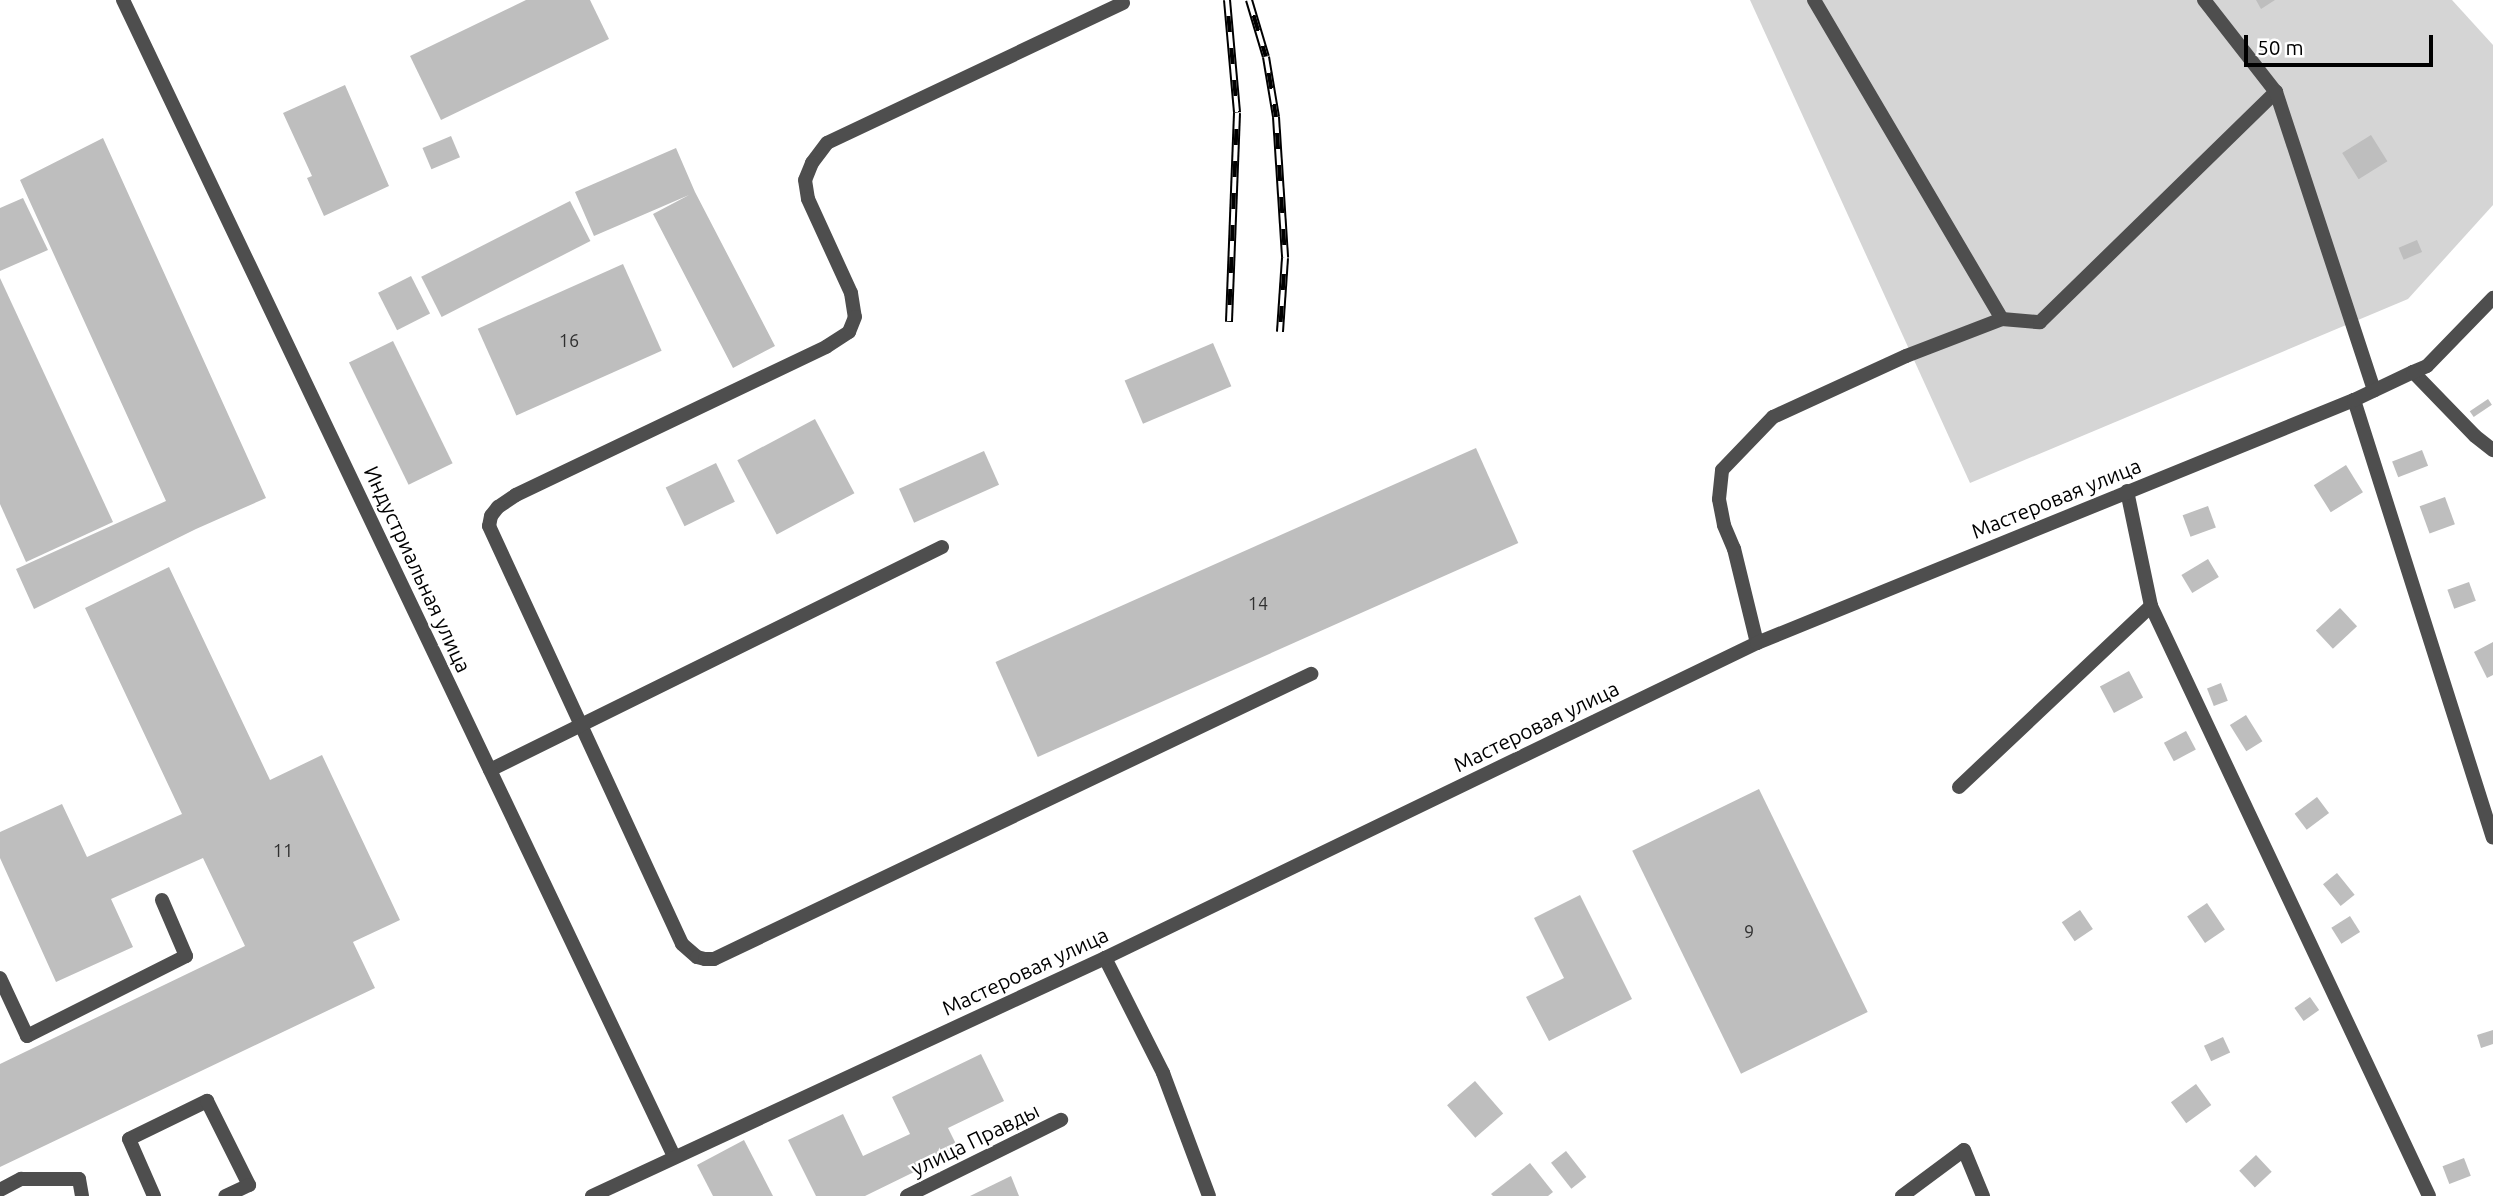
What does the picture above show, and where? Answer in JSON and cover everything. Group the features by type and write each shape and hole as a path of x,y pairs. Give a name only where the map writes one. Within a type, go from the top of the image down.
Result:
{"street":[{"name":"Индустриальная улица","path":"123,0 674,1156"},
{"path":"1814,0 2002,319"},
{"path":"2204,0 2276,92 2374,390"},
{"path":"1123,3 827,143 812,163 805,180 808,199 851,293 855,317 849,332 826,347 516,495 491,516 489,526 682,944 697,957 714,959 1311,674"},
{"path":"1757,643 1734,549 1724,525 1719,499 1723,470 1773,417 1906,356 2002,319 2040,322 2276,92"},
{"name":"Мастеровая улица","path":"592,1196 1105,958 1757,643 2354,400 2427,366 2493,298"},
{"path":"2413,372 2475,436 2493,450"},
{"path":"2354,400 2493,837"},
{"path":"2127,491 2151,606 2430,1196"},
{"path":"490,770 943,547"},
{"path":"1959,786 2151,606"},
{"path":"0,978 27,1035 186,956 162,900"},
{"path":"1105,958 1163,1073 1209,1196"},
{"path":"154,1196 129,1139 207,1101 249,1185 225,1196"},
{"name":"улица Правды","path":"907,1196 1061,1120"},
{"path":"1902,1196 1964,1150 1983,1196"},
{"path":"0,1190 20,1180 79,1179 82,1196"}],"shaded area":[{"path":"1750,0 2452,0 2493,45 2493,205 2408,299 1970,483"}],"building":[{"path":"526,0 590,0 609,39 441,120 410,56"},
{"path":"2256,0 2275,0 2261,9"},
{"path":"345,85 389,186 324,216 307,178 312,176 283,113"},
{"path":"2371,135 2387,161 2359,179 2342,153"},
{"path":"451,136 460,157 431,169 422,148"},
{"path":"103,138 266,498 196,529 34,609 16,569 166,501 20,180"},
{"path":"676,148 695,192 775,346 733,368 653,214 689,195 594,236 575,192"},
{"path":"23,198 48,250 0,271 0,208"},
{"path":"570,201 590,241 442,317 421,277"},
{"path":"2417,240 2422,252 2404,260 2399,248"},
{"path":"623,264 662,351 516,415 478,329"},
{"path":"411,276 430,313 397,330 378,293"},
{"path":"0,278 113,522 26,562 0,504"},
{"path":"393,341 453,463 409,485 349,362"},
{"path":"1213,343 1231,386 1143,424 1125,381"},
{"path":"2488,399 2492,405 2474,417 2470,411"},
{"path":"815,419 854,493 777,534 737,460"},
{"path":"1476,448 1518,543 1038,757 995,662"},
{"path":"2422,450 2428,466 2398,477 2392,461"},
{"path":"984,451 999,485 914,523 899,489"},
{"path":"716,463 735,502 685,526 666,488"},
{"path":"2346,465 2363,492 2331,512 2314,485"},
{"path":"2445,497 2455,524 2430,533 2420,506"},
{"path":"2208,506 2216,528 2190,537 2183,515"},
{"path":"2208,559 2219,577 2192,593 2181,575"},
{"path":"169,567 270,780 322,755 400,920 353,942 375,988 0,1167 0,1064 245,946 203,858 111,899 133,947 56,982 0,858 0,832 62,804 87,857 182,814 85,608"},
{"path":"2469,582 2476,601 2454,609 2447,590"},
{"path":"2340,608 2357,626 2333,649 2316,631"},
{"path":"2493,642 2493,675 2487,678 2474,652"},
{"path":"2129,671 2143,697 2114,713 2100,686"},
{"path":"2221,683 2228,701 2214,706 2207,688"},
{"path":"2246,715 2262,741 2246,751 2230,725"},
{"path":"2186,731 2196,750 2174,761 2164,743"},
{"path":"1759,789 1868,1012 1741,1074 1632,851"},
{"path":"2317,797 2329,813 2307,830 2295,814"},
{"path":"2337,873 2355,895 2341,906 2323,884"},
{"path":"1580,895 1632,999 1549,1041 1526,997 1564,978 1534,918"},
{"path":"2207,903 2225,930 2205,943 2187,916"},
{"path":"2080,910 2093,929 2075,941 2062,922"},
{"path":"2350,916 2360,932 2341,944 2331,928"},
{"path":"2310,997 2319,1010 2304,1021 2294,1008"},
{"path":"2493,1030 2493,1044 2481,1048 2477,1035"},
{"path":"2223,1037 2230,1052 2211,1061 2204,1046"},
{"path":"981,1054 1004,1101 948,1128 959,1150 865,1196 816,1196 788,1140 843,1114 863,1156 910,1134 892,1097"},
{"path":"1475,1081 1503,1113 1475,1138 1447,1105"},
{"path":"2196,1084 2211,1105 2186,1123 2171,1102"},
{"path":"744,1140 773,1196 713,1196 697,1165"},
{"path":"1566,1151 1586,1177 1571,1189 1551,1163"},
{"path":"2256,1155 2272,1172 2255,1188 2239,1171"},
{"path":"2464,1158 2471,1176 2449,1184 2443,1166"},
{"path":"1530,1163 1553,1192 1548,1196 1491,1194"},
{"path":"1011,1176 1019,1196 970,1196"}],"railway":[{"path":"1227,0 1237,113 1229,322"},
{"path":"1249,0 1266,57 1276,117 1285,258 1280,332"}]}
